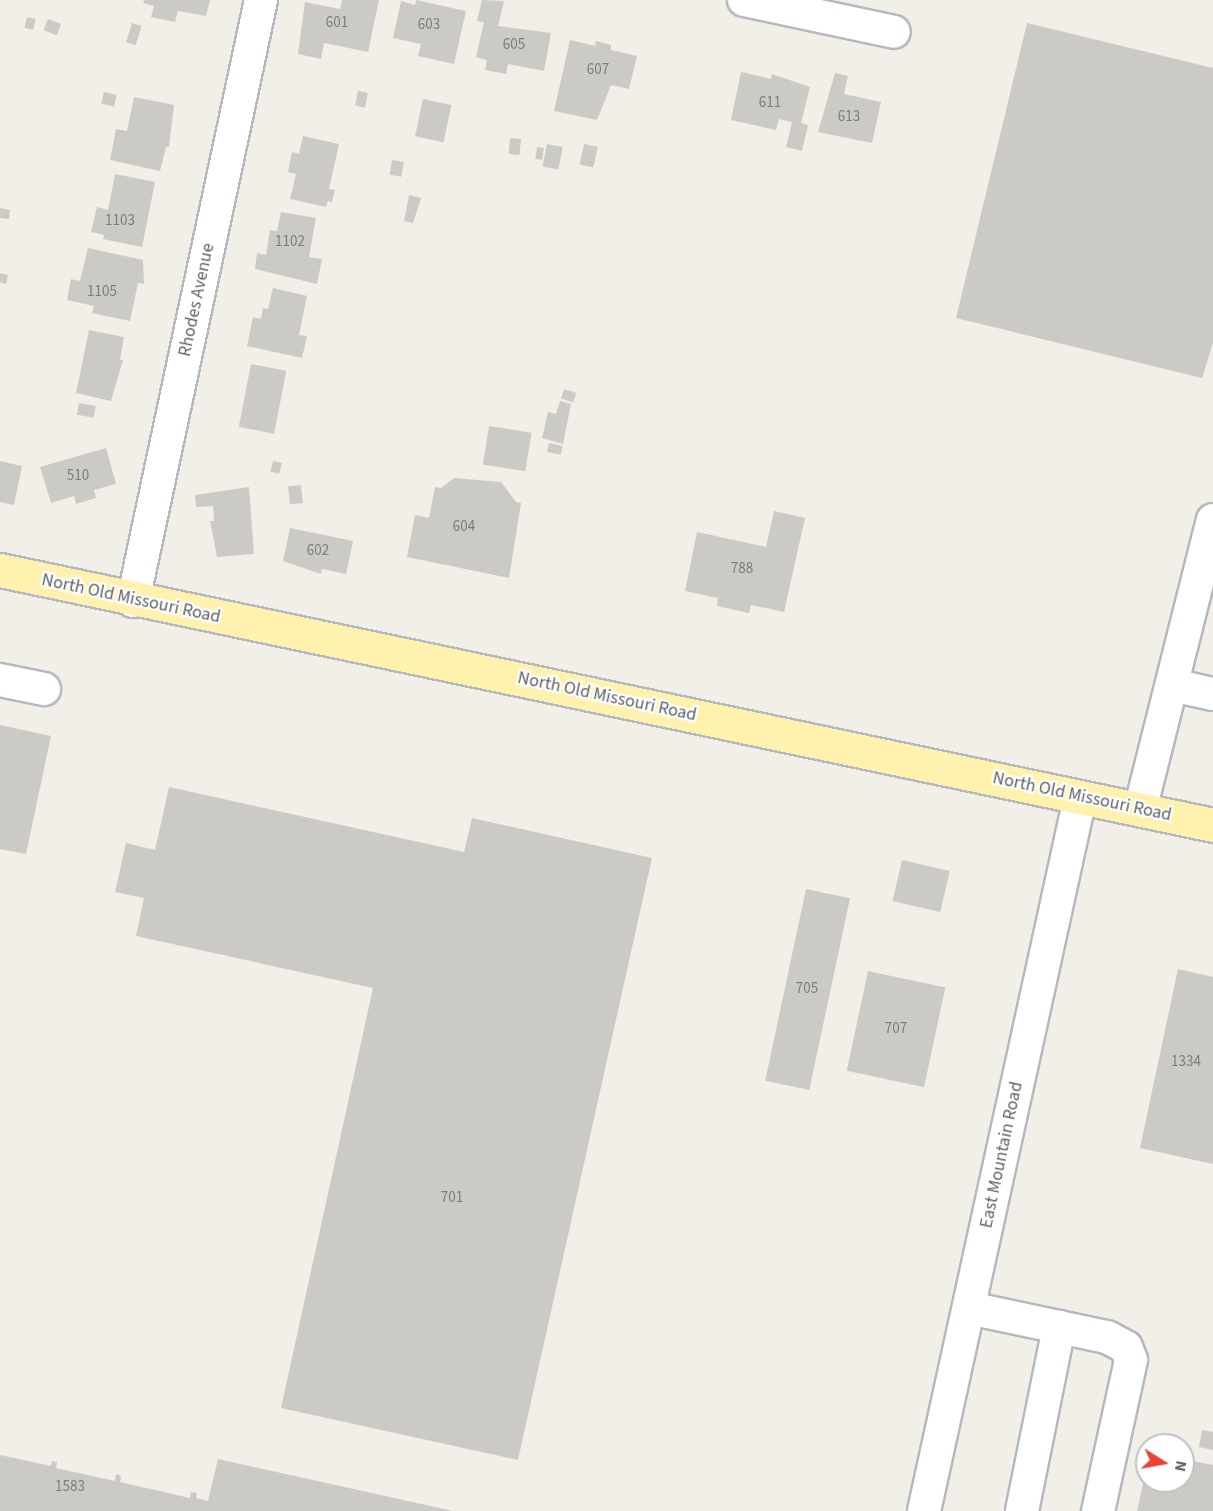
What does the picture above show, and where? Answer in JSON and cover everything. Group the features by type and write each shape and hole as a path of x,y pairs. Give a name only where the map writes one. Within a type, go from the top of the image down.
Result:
{"main road":[{"name":"North Old Missouri Road","path":"0,570 133,600 870,751 1213,825"}],"street":[{"name":"Rhodes Avenue","path":"133,600 261,0"},
{"path":"744,0 894,32"},
{"path":"1140,810 1172,685 1201,618 1213,520"},
{"path":"0,680 44,689"},
{"path":"1172,685 1213,694"},
{"name":"East Mountain Road","path":"924,1511 1080,798"},
{"path":"969,1308 1107,1337 1126,1347 1131,1360 1098,1511"},
{"path":"1022,1511 1059,1327"}],"building":[{"path":"144,0 210,0 206,16 178,11 175,22 151,17 154,6 143,3"},
{"path":"342,0 379,0 368,52 324,43 321,59 298,54 305,2 340,9"},
{"path":"416,0 466,11 454,64 418,56 421,44 393,38 401,1 415,5"},
{"path":"482,0 504,1 498,26 551,33 544,71 508,64 506,74 485,70 487,60 476,57 484,22 477,21"},
{"path":"27,17 36,19 33,30 25,28"},
{"path":"48,19 61,24 57,35 44,30"},
{"path":"132,23 142,26 136,45 126,42"},
{"path":"1027,23 1213,68 1213,343 1202,378 956,318"},
{"path":"570,40 595,46 596,41 611,45 611,50 637,56 629,89 611,85 597,120 554,111"},
{"path":"741,72 771,79 772,74 810,87 801,123 808,125 802,151 786,147 792,122 779,119 776,130 731,120"},
{"path":"835,73 848,76 844,94 881,102 872,143 818,132"},
{"path":"358,91 368,93 365,108 355,106"},
{"path":"104,92 117,95 114,107 101,104"},
{"path":"134,97 174,105 169,147 166,147 160,171 110,160 116,129 127,131"},
{"path":"423,99 451,105 443,142 415,136"},
{"path":"303,136 339,144 329,189 335,190 332,202 328,201 326,207 290,199 296,174 288,172 292,152 299,154"},
{"path":"510,138 521,139 520,155 509,154"},
{"path":"547,144 563,147 558,170 543,167"},
{"path":"584,144 598,147 593,167 580,165"},
{"path":"537,147 544,148 542,160 535,159"},
{"path":"392,160 404,162 402,177 390,175"},
{"path":"115,174 155,182 142,247 103,239 104,235 91,232 97,207 108,210"},
{"path":"409,195 421,198 413,223 404,221"},
{"path":"0,208 10,210 9,219 0,218"},
{"path":"281,212 316,218 309,257 322,259 317,284 255,269 257,253 266,255 270,230 277,231"},
{"path":"88,248 143,260 144,284 138,283 130,321 92,313 94,306 67,300 71,279 80,281"},
{"path":"0,273 8,275 6,284 0,282"},
{"path":"273,288 307,296 299,335 307,336 302,358 247,346 253,317 261,319 263,308 268,309"},
{"path":"89,330 124,337 120,360 123,360 111,401 76,393"},
{"path":"251,364 286,371 274,434 239,427"},
{"path":"564,389 576,393 573,403 561,399"},
{"path":"560,401 571,404 563,444 542,438 548,412 556,414"},
{"path":"79,403 96,406 94,418 77,415"},
{"path":"489,426 531,433 525,471 483,465"},
{"path":"549,443 563,446 561,455 547,452"},
{"path":"106,448 116,484 94,490 96,498 76,504 74,496 51,503 40,467"},
{"path":"0,461 22,466 14,505 0,502"},
{"path":"273,461 282,463 279,474 271,472"},
{"path":"454,478 501,482 516,502 521,503 509,578 407,557 415,515 429,518 435,487 441,488"},
{"path":"301,485 303,503 290,504 288,486"},
{"path":"249,487 254,554 217,557 210,521 214,521 213,506 196,507 195,495"},
{"path":"774,511 805,518 784,612 751,605 749,613 717,606 718,598 685,591 697,532 766,547"},
{"path":"290,528 353,541 346,574 322,569 321,574 283,561"},
{"path":"0,725 51,736 26,854 0,849"},
{"path":"169,787 464,852 472,818 652,858 518,1460 281,1408 373,988 136,936 144,898 115,892 126,843 155,850"},
{"path":"902,860 950,871 940,912 893,901"},
{"path":"806,889 850,898 809,1090 765,1081"},
{"path":"1178,969 1213,977 1213,1164 1140,1148"},
{"path":"868,971 945,987 924,1087 847,1071"},
{"path":"1202,1430 1213,1432 1213,1450 1199,1447"},
{"path":"0,1455 51,1466 52,1461 57,1462 56,1468 115,1481 116,1474 121,1476 120,1482 190,1498 191,1492 197,1493 196,1498 208,1501 218,1459 453,1511 0,1511"},
{"path":"1195,1461 1213,1465 1213,1511 1137,1511 1141,1493 1195,1493"}]}
